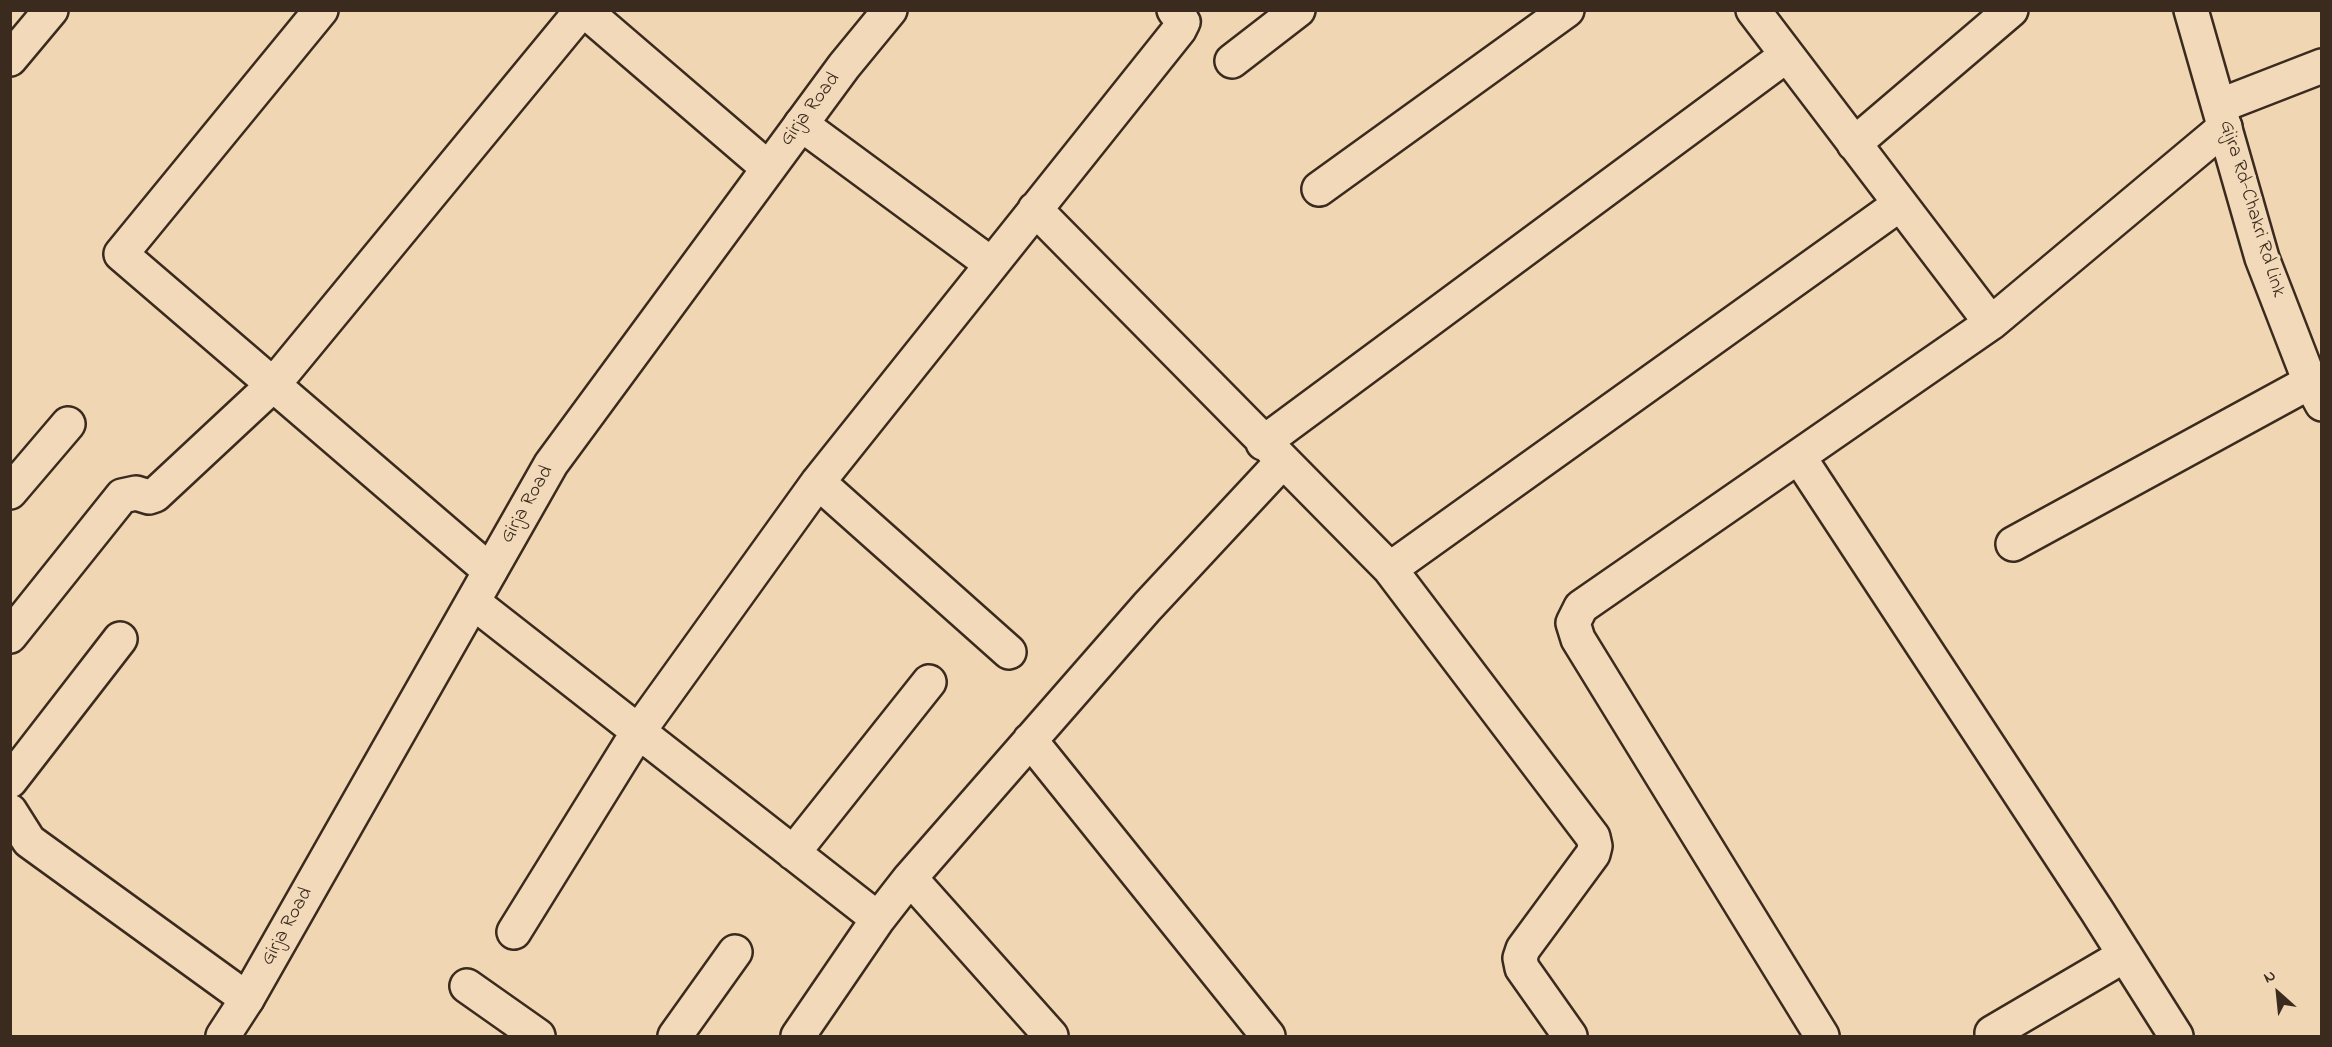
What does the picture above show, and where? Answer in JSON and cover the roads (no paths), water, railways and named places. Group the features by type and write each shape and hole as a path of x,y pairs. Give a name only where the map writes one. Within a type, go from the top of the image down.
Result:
{"street":[{"path":"10,59 51,10"},
{"path":"321,10 121,254 490,571"},
{"path":"10,636 122,496 136,493 149,498 155,495 273,385 583,10 768,168"},
{"name":"Girja Road","path":"223,1036 247,999 551,464 844,66 890,10"},
{"path":"514,932 638,732 818,482 1179,30 1183,22 1174,10"},
{"path":"1233,61 1298,10"},
{"path":"1319,189 1568,10"},
{"path":"1753,10 1991,323"},
{"path":"1854,144 2011,10"},
{"name":"Gijra Rd-Chakri Rd Link","path":"2191,10 2262,258 2316,393"},
{"path":"798,1036 878,919 910,878 1147,607 1273,452 1787,55"},
{"path":"1822,1036 1578,639 1573,623 1581,607 1991,323 2222,116 2322,66"},
{"path":"801,124 991,264"},
{"path":"1390,569 1900,204"},
{"path":"1035,209 1390,569 1593,837 1595,846 1593,854 1523,949 1520,958 1522,968 1570,1036"},
{"path":"2013,544 2316,393"},
{"path":"10,492 68,424"},
{"path":"1799,456 2176,1036"},
{"path":"818,482 1009,652"},
{"path":"472,602 878,919"},
{"path":"10,781 120,639"},
{"path":"793,853 929,682"},
{"path":"1030,740 1268,1036"},
{"path":"10,811 20,845 247,999"},
{"path":"910,878 1051,1036"},
{"path":"675,1036 735,952"},
{"path":"1992,1033 2125,955"},
{"path":"467,986 538,1036"}]}
